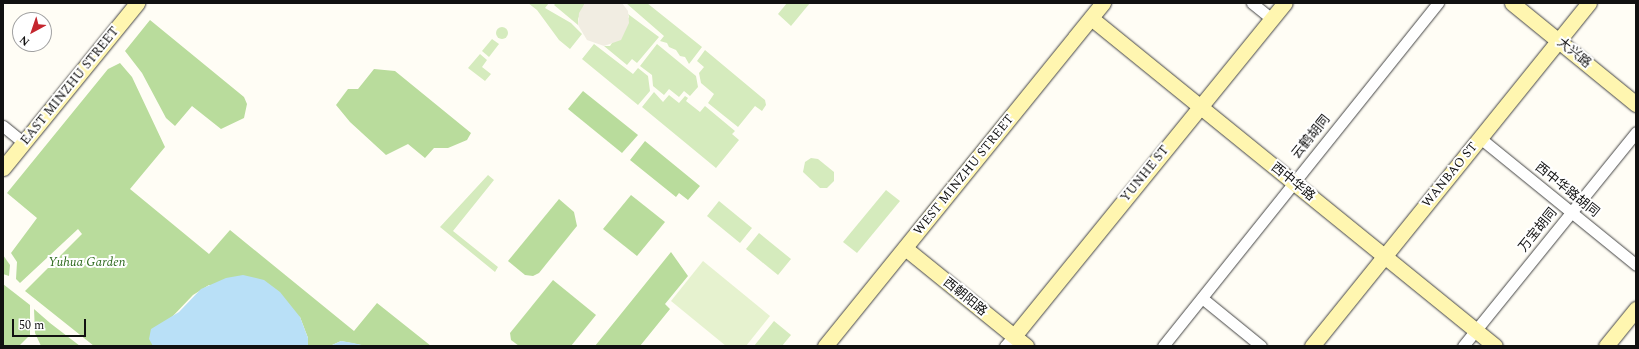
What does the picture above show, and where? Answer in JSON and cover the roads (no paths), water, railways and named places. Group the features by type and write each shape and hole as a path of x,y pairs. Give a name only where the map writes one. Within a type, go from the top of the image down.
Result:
{"street":[{"name":"EAST MINZHU STREET","path":"3,168 137,3"},
{"name":"WEST MINZHU STREET","path":"824,346 1103,3"},
{"path":"1252,3 1272,19"},
{"name":"YUNHE ST","path":"1009,341 1285,3"},
{"name":"云鹤胡同","path":"1163,346 1438,3"},
{"name":"大兴路","path":"1512,3 1636,104"},
{"name":"WANBAO ST","path":"1312,346 1589,3"},
{"name":"西中华路","path":"1091,18 1495,346"},
{"path":"3,126 24,143"},
{"name":"万宝胡同","path":"1463,346 1636,132"},
{"name":"西中华路胡同","path":"1480,138 1636,265"},
{"name":"西朝阳路","path":"905,248 1009,341 1026,346"},
{"path":"1202,298 1261,346"},
{"path":"1606,346 1636,309"}],"water":[{"path":"243,275 264,280 280,292 300,317 308,338 308,346 153,346 149,339 151,329 179,312 201,289 226,278"},
{"path":"341,341 353,343 366,346 330,346"}],"park label":[{"name":"Yuhua Garden","path":"87,262"}]}
